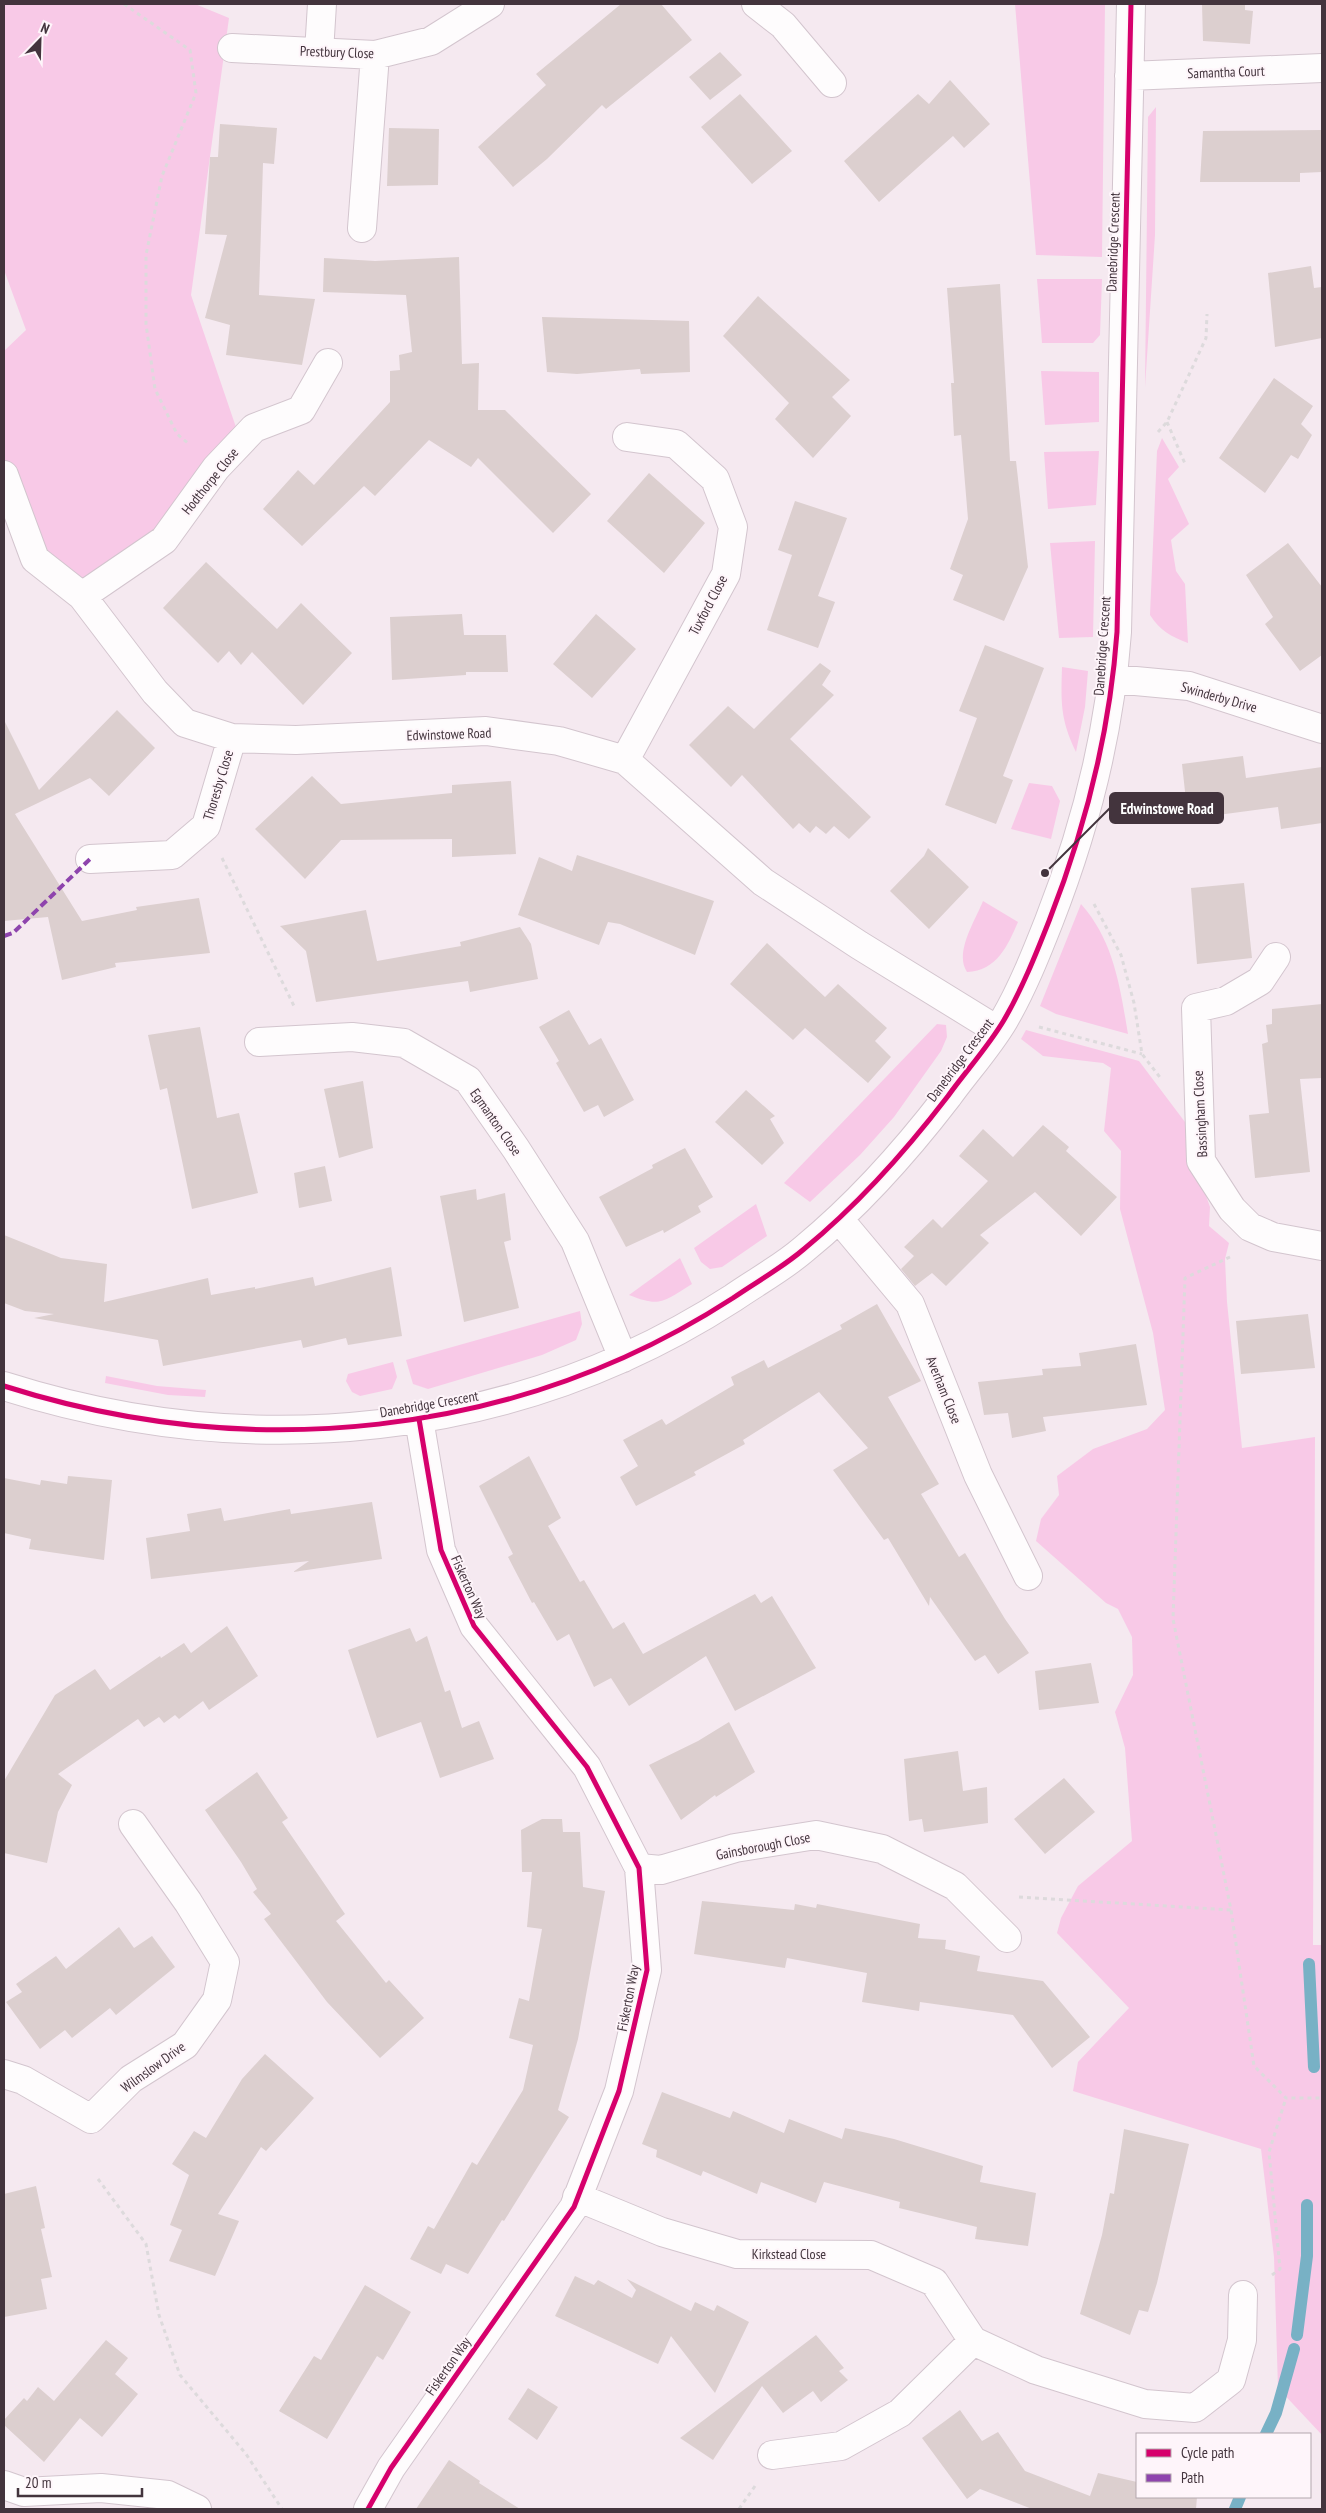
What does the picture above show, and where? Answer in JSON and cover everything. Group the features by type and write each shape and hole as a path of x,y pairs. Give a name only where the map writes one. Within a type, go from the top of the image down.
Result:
{"street":[{"path":"319,52 322,4"},
{"name":"Prestbury Close","path":"232,48 375,55 431,41 490,4"},
{"path":"756,4 783,25 832,83"},
{"name":"Danebridge Crescent","path":"4,1386 49,1401 112,1415 218,1428 292,1430 354,1427 419,1419 525,1396 623,1358 697,1321 802,1251 839,1219 910,1145 1001,1025 1039,948 1068,874 1100,757 1114,679 1117,632 1132,4"},
{"path":"362,228 375,55"},
{"name":"Samantha Court","path":"1130,76 1322,68"},
{"name":"Hodthorpe Close","path":"82,596 164,540 216,468 254,428 301,410 328,363"},
{"name":"Tuxford Close","path":"624,760 726,574 733,527 715,479 676,444 628,437"},
{"name":"Edwinstowe Road","path":"4,475 35,559 82,596 155,692 186,723 232,738 296,740 486,731 559,742 624,760 763,882 859,945 1001,1025"},
{"name":"Swinderby Drive","path":"1114,679 1189,686 1322,729"},
{"name":"Thoresby Close","path":"90,859 172,855 206,826 232,738"},
{"name":"Bassingham Close","path":"1276,957 1260,981 1226,1001 1196,1008 1201,1161 1232,1209 1250,1227 1273,1237 1322,1246"},
{"name":"Egmanton Close","path":"259,1042 352,1037 404,1043 468,1080 516,1149 574,1241 623,1358"},
{"name":"Averham Close","path":"839,1219 910,1304 978,1475 1028,1576"},
{"name":"Fiskerton Way","path":"368,2509 391,2468 574,2207 619,2091 647,1970 639,1868 587,1767 474,1626 440,1550 419,1419"},
{"name":"Wilmslow Drive","path":"4,2074 23,2080 91,2119 131,2079 185,2045 217,2000 225,1962 188,1902 133,1824"},
{"name":"Gainsborough Close","path":"639,1868 661,1870 736,1848 816,1835 882,1850 955,1886 1007,1938"},
{"name":"Kirkstead Close","path":"577,2197 662,2232 737,2254 870,2255 934,2282 973,2340"},
{"path":"772,2455 841,2446 900,2413 973,2340 1036,2370 1145,2404 1195,2408 1231,2380 1242,2340 1243,2295"},
{"path":"4,2485 24,2492 101,2488 168,2495 197,2509"}],"path":[{"path":"124,4 190,50 196,92 162,176 146,255 146,324 155,389 177,434 216,468"},
{"path":"1152,438 1167,422 1206,338 1207,314"},
{"path":"1167,422 1186,466"},
{"path":"206,826 311,1040"},
{"path":"1068,874 1091,898 1121,955 1134,1004 1142,1054 1165,1082"},
{"path":"1001,1025 1142,1054"},
{"path":"1273,1237 1185,1278 1173,1619 1231,1910 1254,2066 1286,2098 1322,2098"},
{"path":"971,1902 997,1896 1231,1910"},
{"path":"1243,2295 1280,2269 1269,2152 1286,2098"},
{"path":"98,2179 146,2244 159,2315 180,2375 246,2454 282,2509"}],"shaded area":[{"path":"4,4 195,4 229,18 191,295 241,442 164,540 82,596 35,559 4,481 4,351 26,330 4,270"},
{"path":"1015,4 1105,4 1102,257 1036,255"},
{"path":"1156,107 1155,235 1145,387 1148,117"},
{"path":"1037,279 1102,279 1100,335 1093,343 1042,343"},
{"path":"1041,371 1099,372 1099,422 1045,425"},
{"path":"1162,438 1179,467 1168,479 1189,524 1171,540 1176,571 1185,584 1188,643 1167,633 1150,615 1157,451"},
{"path":"1099,451 1096,505 1048,509 1044,452"},
{"path":"1095,541 1093,637 1059,638 1050,543"},
{"path":"1062,667 1088,671 1085,707 1076,752 1064,720"},
{"path":"1029,783 1052,786 1060,801 1051,839 1011,829"},
{"path":"983,901 1018,922 1005,948 994,962 977,971 967,972 963,956 964,946"},
{"path":"1081,904 1101,933 1114,965 1128,1034 1056,1014 1040,1006"},
{"path":"937,1024 946,1025 947,1037 941,1051 894,1117 860,1155 810,1202 784,1183"},
{"path":"1026,1030 1139,1061 1191,1130 1204,1190 1210,1207 1209,1226 1229,1243 1225,1259 1227,1302 1242,1448 1315,1437 1313,1945 1322,1945 1322,2435 1278,2388 1274,2257 1261,2149 1073,2091 1078,2062 1129,2008 1057,1933 1061,1918 1078,1886 1132,1841 1125,1748 1115,1712 1133,1675 1132,1637 1118,1609 1106,1603 1036,1541 1041,1519 1059,1495 1057,1476 1093,1449 1147,1429 1165,1410 1153,1333 1120,1209 1121,1151 1104,1131 1111,1068 1103,1063 1043,1056 1021,1039"},
{"path":"756,1204 767,1236 722,1267 710,1269 701,1262 694,1248"},
{"path":"680,1258 692,1284 662,1301 648,1301 629,1295"},
{"path":"580,1311 582,1324 576,1340 542,1355 428,1389 413,1384 406,1360"},
{"path":"393,1362 397,1377 392,1389 360,1396 352,1392 346,1381 348,1374"},
{"path":"106,1376 157,1386 206,1390 205,1397 168,1395 105,1383"}],"building":[{"path":"621,4 661,4 692,40 606,109 602,105 547,159 513,187 478,147 546,85 536,74"},
{"path":"1202,4 1245,4 1245,10 1253,11 1250,44 1203,41"},
{"path":"720,52 742,75 710,100 689,77"},
{"path":"950,80 990,124 964,148 953,136 879,202 844,161 918,94 929,104"},
{"path":"740,94 792,151 752,184 701,127"},
{"path":"220,124 277,128 274,164 263,163 259,295 315,299 302,365 226,355 230,325 205,318 227,235 205,234 210,157 218,157"},
{"path":"389,128 439,129 438,185 387,186"},
{"path":"1322,130 1322,172 1300,173 1300,182 1200,182 1203,131"},
{"path":"459,257 462,364 479,363 478,410 505,410 591,494 553,533 478,458 471,467 429,440 375,496 364,486 302,546 263,509 298,470 314,485 390,402 390,371 400,370 399,355 412,352 406,295 323,292 324,258 375,261"},
{"path":"1311,266 1314,288 1322,287 1322,338 1275,347 1268,273"},
{"path":"1000,284 1010,461 1016,461 1028,567 1004,621 953,600 963,575 950,569 968,519 961,435 954,436 951,383 954,383 947,288"},
{"path":"758,296 850,380 832,397 851,416 813,458 775,419 789,403 723,336"},
{"path":"542,317 689,321 690,372 641,374 640,369 577,374 547,372"},
{"path":"1274,378 1313,406 1301,424 1312,435 1298,459 1291,455 1265,493 1219,458"},
{"path":"649,473 705,523 664,573 607,521"},
{"path":"795,501 847,518 818,596 835,602 818,648 767,630 792,555 778,550"},
{"path":"1288,543 1322,587 1322,655 1300,671 1265,624 1273,617 1246,575"},
{"path":"206,562 277,629 301,603 352,653 303,705 252,652 241,665 229,651 218,663 163,608"},
{"path":"462,614 464,635 506,635 508,672 466,672 466,675 392,680 390,617"},
{"path":"596,614 636,649 592,698 553,664"},
{"path":"985,645 1044,668 1003,776 1013,780 996,824 945,805 977,718 959,711"},
{"path":"820,663 831,671 822,685 834,695 790,739 871,817 849,839 834,826 826,834 816,826 810,833 799,823 793,829 742,775 731,787 689,745 728,706 754,729"},
{"path":"117,710 155,748 109,796 90,778 15,814 82,921 137,910 136,907 199,898 210,953 115,963 116,967 62,980 48,917 4,921 4,720 39,790"},
{"path":"1243,756 1246,778 1322,767 1322,823 1281,829 1278,807 1188,819 1182,764"},
{"path":"312,776 341,804 452,793 452,785 511,781 516,854 452,857 452,839 341,840 305,879 255,829"},
{"path":"928,848 969,887 929,929 890,891 924,856"},
{"path":"577,855 714,901 695,955 620,924 608,922 599,945 518,915 539,857 572,871"},
{"path":"1244,883 1252,958 1197,964 1191,888"},
{"path":"366,910 377,961 461,946 460,942 520,927 531,944 538,979 470,992 468,981 316,1002 306,951 280,926"},
{"path":"767,943 825,997 838,984 887,1028 875,1041 891,1057 868,1083 805,1028 793,1040 730,984"},
{"path":"1322,1004 1322,1078 1300,1079 1310,1172 1255,1178 1249,1115 1269,1113 1262,1044 1268,1042 1266,1025 1272,1024 1272,1009"},
{"path":"569,1010 589,1045 601,1038 634,1100 604,1117 598,1105 584,1112 556,1063 559,1061 539,1027"},
{"path":"200,1027 217,1118 239,1113 258,1193 192,1209 167,1088 160,1090 148,1035"},
{"path":"363,1081 373,1148 339,1158 324,1089"},
{"path":"746,1090 775,1116 770,1119 784,1143 762,1165 715,1122"},
{"path":"1043,1125 1069,1147 1066,1151 1117,1197 1081,1236 1035,1192 980,1235 989,1243 946,1286 932,1273 915,1286 901,1269 914,1256 904,1247 933,1219 942,1228 988,1181 959,1156 983,1129 1013,1157"},
{"path":"685,1148 713,1197 698,1206 701,1212 664,1233 663,1230 626,1247 599,1197 653,1168 652,1165"},
{"path":"325,1166 332,1201 299,1208 294,1173"},
{"path":"476,1189 477,1200 505,1193 511,1240 504,1242 519,1308 464,1322 440,1196"},
{"path":"4,1235 61,1258 107,1264 104,1302 208,1278 211,1295 255,1287 255,1289 313,1277 315,1286 391,1267 402,1336 348,1345 346,1338 303,1348 301,1340 163,1366 158,1340 34,1318 54,1314 25,1311 4,1303"},
{"path":"877,1304 921,1381 888,1397 939,1484 921,1494 959,1557 965,1553 1005,1619 1029,1653 998,1674 985,1655 975,1661 930,1597 929,1606 888,1538 884,1540 833,1470 868,1448 819,1392 743,1440 745,1444 694,1472 696,1475 636,1506 620,1477 638,1466 623,1440 662,1419 666,1425 734,1385 731,1377 764,1360 768,1368 842,1329 840,1325"},
{"path":"1308,1314 1315,1368 1241,1374 1236,1321"},
{"path":"1136,1344 1147,1405 1043,1417 1046,1431 1012,1438 1008,1413 984,1415 978,1382 1043,1375 1042,1369 1081,1366 1079,1353"},
{"path":"529,1456 561,1518 548,1526 580,1582 584,1580 613,1629 624,1622 643,1654 755,1594 761,1603 772,1596 816,1668 735,1711 706,1656 629,1706 611,1678 594,1687 569,1634 557,1641 534,1602 532,1603 508,1557 513,1554 479,1486"},
{"path":"68,1476 112,1480 104,1560 29,1549 31,1539 4,1533 4,1478 40,1485 41,1480 67,1484"},
{"path":"372,1502 382,1559 293,1572 309,1561 151,1579 146,1538 190,1531 187,1514 221,1508 224,1521 290,1509 291,1514"},
{"path":"227,1626 258,1676 209,1710 203,1701 179,1719 175,1715 164,1723 159,1717 144,1727 138,1719 58,1774 72,1785 58,1812 47,1863 4,1853 4,1781 55,1695 95,1669 110,1690 160,1656 161,1658 184,1643 191,1653"},
{"path":"410,1628 416,1642 427,1636 445,1692 450,1690 462,1728 479,1721 494,1759 440,1778 421,1722 377,1738 348,1650"},
{"path":"1091,1663 1099,1703 1039,1710 1035,1671"},
{"path":"729,1722 755,1772 716,1797 715,1795 681,1820 649,1765 698,1741"},
{"path":"958,1751 963,1791 987,1787 988,1823 924,1832 922,1819 909,1821 904,1759"},
{"path":"257,1772 288,1818 282,1822 345,1914 336,1921 386,1983 389,1980 424,2018 380,2058 327,2002 264,1919 271,1914 253,1892 257,1889 205,1810"},
{"path":"1064,1778 1095,1812 1045,1854 1014,1819"},
{"path":"542,1819 562,1819 563,1832 580,1832 583,1887 605,1891 578,2039 558,2110 569,2117 504,2221 502,2220 468,2274 446,2264 441,2274 410,2259 428,2226 434,2229 472,2162 477,2165 523,2090 533,2045 509,2038 519,1998 529,2001 542,1929 527,1927 532,1872 522,1872 521,1830"},
{"path":"702,1901 794,1910 795,1904 816,1908 817,1904 920,1924 918,1938 946,1940 945,1949 980,1956 977,1971 1043,1981 1090,2037 1052,2068 1013,2015 920,2002 919,2011 862,2002 867,1973 787,1958 785,1968 694,1954"},
{"path":"119,1927 134,1948 152,1936 175,1967 116,2015 110,2008 72,2038 65,2030 40,2049 6,2002 22,1992 16,1984 56,1956 66,1969"},
{"path":"265,2054 314,2098 266,2151 261,2147 218,2214 239,2221 215,2276 169,2261 182,2230 170,2225 189,2175 172,2164 194,2131 206,2138 242,2079"},
{"path":"662,2092 730,2118 733,2111 784,2133 789,2119 842,2139 845,2128 894,2139 983,2166 980,2182 1036,2193 1028,2246 975,2239 977,2227 899,2208 900,2202 824,2182 816,2203 761,2182 757,2194 703,2171 701,2176 656,2157 657,2150 642,2144"},
{"path":"1124,2129 1189,2144 1157,2283 1148,2312 1139,2310 1130,2335 1080,2314 1102,2235 1110,2193 1114,2194"},
{"path":"36,2186 45,2228 41,2229 52,2277 41,2279 47,2309 4,2317 4,2194"},
{"path":"575,2276 594,2285 598,2280 632,2298 636,2290 627,2279 691,2311 695,2302 714,2311 717,2305 749,2322 715,2393 671,2336 658,2364 555,2316"},
{"path":"365,2285 411,2312 383,2360 377,2356 327,2439 279,2411 314,2356 321,2360"},
{"path":"816,2335 844,2368 839,2371 848,2380 821,2402 813,2391 783,2413 762,2386 713,2460 680,2438"},
{"path":"106,2340 128,2358 115,2374 138,2394 102,2437 80,2418 44,2462 4,2425 4,2420 24,2398 27,2401 38,2387 54,2401"},
{"path":"528,2388 558,2407 537,2440 508,2419"},
{"path":"960,2410 982,2441 998,2432 1025,2471 1090,2496 1098,2473 1136,2482 1136,2498 1197,2498 1196,2509 1032,2509 980,2489 967,2499 922,2438"},
{"path":"449,2460 480,2481 479,2483 520,2509 416,2509"}],"waterway":[{"path":"1309,1964 1314,2067"},
{"path":"1297,2335 1307,2256 1307,2205"},
{"path":"1266,2433 1276,2413 1294,2349"},
{"path":"1235,2509 1240,2498"}],"marked path":[{"path":"4,936 13,933 90,859"}],"cycle path":[{"path":"4,1386 97,1410 191,1425 285,1430 379,1424 471,1408 562,1382 649,1345 733,1298 787,1262 824,1232 862,1196 915,1137 991,1040 1023,984 1049,921 1074,851 1102,743 1114,669 1117,632 1131,4"},
{"path":"368,2509 391,2468 574,2207 619,2091 647,1970 639,1868 587,1767 474,1626 441,1550 419,1419"}],"place":[{"name":"Edwinstowe Road","path":"1045,873"}]}
